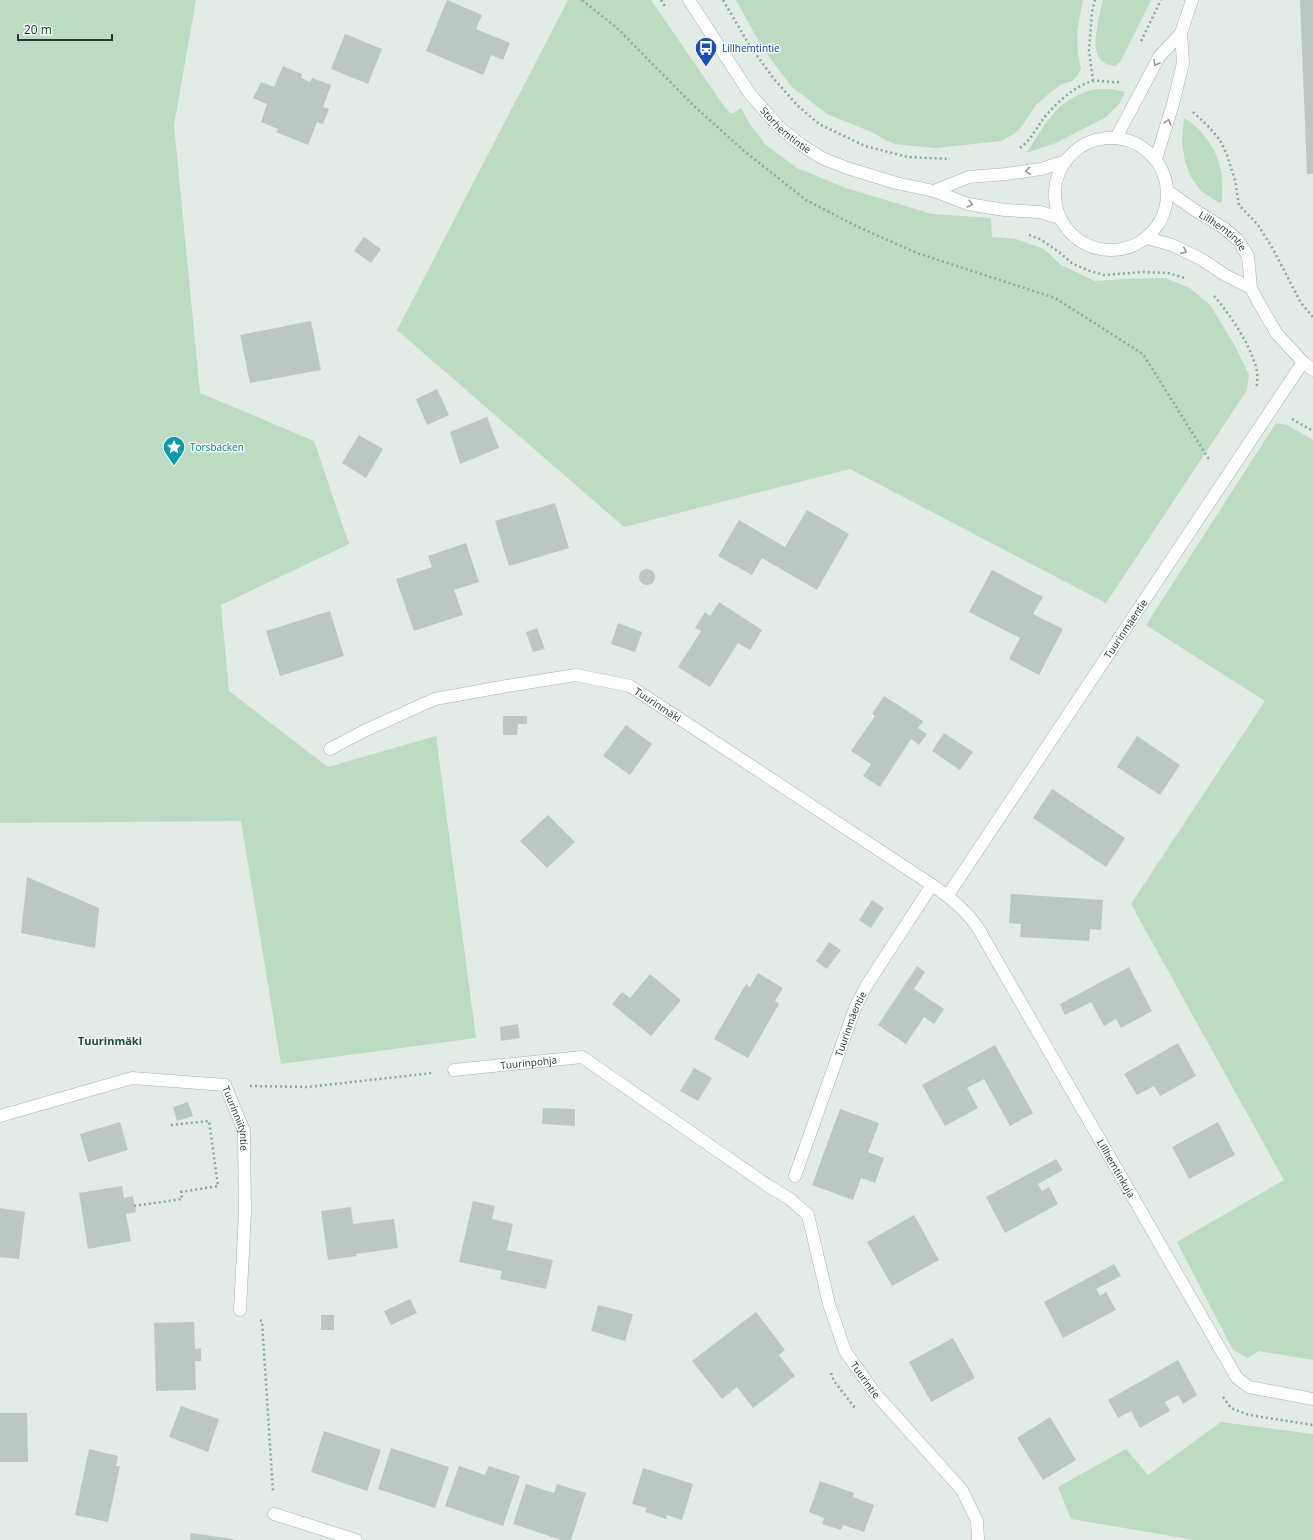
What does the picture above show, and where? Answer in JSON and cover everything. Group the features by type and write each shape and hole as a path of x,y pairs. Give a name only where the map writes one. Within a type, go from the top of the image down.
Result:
{"street":[{"name":"Storhemtintie","path":"688,0 750,94 779,127 800,144 822,158 847,168 896,183 934,190 968,204 1005,210 1040,212 1060,218"},
{"path":"1156,159 1173,104 1183,64 1181,33 1192,0"},
{"path":"1116,138 1159,57 1181,33"},
{"path":"1116,138 1131,141 1144,148 1156,159 1164,174 1168,191 1166,208 1159,225 1147,238 1132,247 1116,250 1099,249 1083,243 1070,232 1060,218 1056,204 1055,188 1059,174 1066,161 1079,148 1097,140 1116,138"},
{"path":"934,190 969,176 1006,174 1034,170 1066,161"},
{"name":"Lillhemtintie","path":"1168,191 1193,209 1224,228 1238,240 1248,256 1251,288 1277,334 1308,366"},
{"path":"1147,238 1172,245 1201,259 1225,275 1251,288"},
{"name":"Tuurinmäentie","path":"948,895 1275,407 1308,366"},
{"name":"Tuurinmäki","path":"330,749 366,730 435,699 576,675 630,686 948,895"},
{"name":"Tuurinmäentie","path":"795,1176 855,1008 868,984 932,885"},
{"name":"Lillhemtinkuja","path":"948,895 971,917 978,928 1236,1378 1249,1386 1313,1399"},
{"name":"Tuurinpohja","path":"454,1070 582,1057 770,1187 790,1199"},
{"name":"Tuurinniityntie","path":"0,1116 132,1078 226,1085 244,1131 245,1212 240,1310"},
{"name":"Tuurintie","path":"790,1199 808,1215 829,1304 845,1351 874,1392 962,1490 977,1521 978,1540"},
{"path":"274,1514 356,1540"}],"path":[{"path":"582,0 616,28 694,106 744,151 806,200 856,226 917,253 1055,298 1143,354 1210,461"},
{"path":"723,0 748,43 774,79 798,106 819,124 865,146 908,157 958,158"},
{"path":"1093,81 1089,50 1092,12 1096,0"},
{"path":"1138,47 1160,0"},
{"path":"1014,150 1021,147 1030,138 1044,118 1072,91 1093,81 1104,80 1118,83 1122,77"},
{"path":"1187,110 1194,112 1201,118 1220,140 1227,155 1235,180 1239,205 1258,225 1273,249 1301,302 1313,317"},
{"path":"1027,234 1040,239 1073,264 1104,275 1143,272 1168,273 1188,279"},
{"path":"1210,294 1215,297 1228,314 1255,362 1258,379 1255,393 1313,431"},
{"path":"226,1085 308,1087 454,1070"},
{"path":"134,1206 182,1199 181,1192 218,1186 209,1121 170,1125"},
{"path":"240,1310 262,1321 274,1514"}],"green space":[{"path":"0,0 196,0 174,125 200,393 314,441 349,544 221,605 229,691 328,767 436,736 476,1038 281,1064 241,821 0,823"},
{"path":"568,0 651,0 726,109 732,114 741,108 751,126 766,145 797,168 846,188 932,214 991,218 992,237 1016,239 1044,249 1061,265 1095,281 1165,278 1190,288 1210,305 1234,344 1249,375 1247,390 1106,603 850,469 624,527 397,330"},
{"path":"736,0 1083,0 1077,31 1078,55 1081,68 1078,75 1072,81 1060,85 1036,105 1022,126 1014,134 1001,141 936,148 894,144 869,131 827,114 792,87 763,49"},
{"path":"1103,0 1151,0 1120,62 1115,66 1102,61 1097,54 1097,30"},
{"path":"1094,89 1111,89 1125,92 1119,104 1106,117 1056,143 1026,153 1049,119 1061,106 1075,96"},
{"path":"1184,118 1191,122 1203,134 1213,148 1222,175 1222,202 1219,203 1201,191 1190,176 1185,161 1182,143"},
{"path":"1276,423 1287,425 1313,440 1313,1360 1259,1351 1248,1358 1233,1350 1177,1242 1284,1180 1131,904 1265,701 1146,625"},
{"path":"1221,1422 1313,1434 1313,1540 1195,1540 1071,1519 1058,1487 1126,1449 1148,1475"}],"building":[{"path":"447,0 482,15 476,29 510,43 503,60 491,55 483,75 426,51"},
{"path":"1300,0 1313,0 1313,174 1307,174"},
{"path":"345,34 382,49 368,84 331,69"},
{"path":"283,66 302,74 301,78 310,82 312,78 331,85 323,107 329,109 323,124 317,122 308,145 276,132 278,129 261,122 267,104 253,98 261,82 274,87"},
{"path":"364,237 381,249 371,263 354,251"},
{"path":"311,321 321,370 250,383 240,335"},
{"path":"437,389 449,415 427,425 416,399"},
{"path":"487,417 499,448 460,464 450,432"},
{"path":"359,435 383,449 366,478 342,463"},
{"path":"555,503 569,548 509,566 495,521"},
{"path":"807,510 849,534 817,590 762,558 752,575 718,556 739,520 785,547"},
{"path":"466,543 479,582 454,590 463,615 414,631 396,579 432,567 428,556"},
{"path":"644,569 650,569 655,574 653,583 650,585 644,585 639,580 639,574"},
{"path":"992,570 1043,597 1033,614 1063,629 1039,675 1009,659 1020,638 969,612"},
{"path":"719,602 762,630 750,650 738,643 710,687 678,667 701,631 695,628 705,612 710,616"},
{"path":"330,611 344,656 280,676 266,631"},
{"path":"618,623 642,632 635,652 611,644"},
{"path":"537,628 545,649 533,652 526,632"},
{"path":"884,696 923,721 918,728 927,734 919,745 911,739 880,787 863,776 871,764 851,751 875,716 872,714"},
{"path":"503,716 527,716 527,724 518,724 517,735 503,735"},
{"path":"626,725 652,744 630,775 603,756"},
{"path":"944,733 973,752 960,770 932,751"},
{"path":"1137,736 1180,765 1160,795 1117,767"},
{"path":"1052,789 1125,838 1106,867 1033,818"},
{"path":"548,815 575,842 547,868 520,841"},
{"path":"27,877 99,908 95,948 21,933"},
{"path":"1011,894 1103,900 1101,930 1090,929 1089,941 1020,937 1021,924 1009,923"},
{"path":"872,900 884,908 871,928 859,920"},
{"path":"829,942 841,950 827,969 816,961"},
{"path":"917,966 925,972 914,989 944,1009 934,1024 924,1017 906,1044 878,1025"},
{"path":"1129,967 1152,1011 1121,1028 1116,1019 1104,1026 1091,1002 1065,1015 1060,1004"},
{"path":"758,973 783,988 775,1001 779,1004 748,1058 714,1039 746,984 750,987"},
{"path":"650,974 681,1000 651,1036 612,1004 622,992 630,998"},
{"path":"518,1024 520,1038 501,1041 500,1027"},
{"path":"1178,1043 1196,1076 1160,1096 1154,1086 1137,1095 1124,1074"},
{"path":"995,1045 1033,1113 1010,1126 984,1079 967,1088 978,1108 945,1126 922,1085"},
{"path":"694,1068 712,1078 698,1101 680,1091"},
{"path":"188,1102 193,1116 177,1121 173,1107"},
{"path":"543,1108 575,1109 575,1126 542,1124"},
{"path":"840,1109 879,1123 868,1152 884,1158 875,1183 861,1178 853,1200 812,1185"},
{"path":"120,1122 128,1150 88,1162 80,1134"},
{"path":"1218,1122 1235,1155 1189,1179 1172,1147"},
{"path":"1056,1159 1063,1170 1038,1184 1042,1191 1049,1187 1058,1204 1005,1233 986,1197"},
{"path":"122,1186 124,1198 133,1196 136,1212 126,1214 131,1241 88,1249 79,1193"},
{"path":"473,1201 495,1206 492,1219 513,1224 507,1250 553,1260 546,1289 500,1279 502,1271 459,1262"},
{"path":"351,1207 353,1224 394,1219 398,1248 328,1260 321,1211"},
{"path":"0,1208 25,1212 19,1259 0,1257"},
{"path":"914,1215 939,1260 892,1286 867,1242"},
{"path":"1114,1264 1121,1276 1096,1289 1100,1296 1106,1292 1116,1310 1063,1338 1044,1302"},
{"path":"410,1299 417,1313 391,1325 384,1311"},
{"path":"598,1305 633,1314 625,1341 591,1331"},
{"path":"756,1312 785,1350 779,1355 795,1376 753,1408 737,1387 722,1399 692,1361"},
{"path":"321,1315 334,1315 334,1330 321,1330"},
{"path":"194,1322 195,1349 201,1348 201,1361 195,1361 196,1390 156,1391 154,1323"},
{"path":"953,1338 975,1378 931,1402 909,1362"},
{"path":"1178,1360 1197,1395 1183,1404 1178,1395 1165,1402 1170,1411 1140,1428 1131,1411 1118,1418 1108,1400"},
{"path":"181,1406 219,1419 208,1452 169,1437"},
{"path":"0,1413 27,1413 28,1462 0,1462"},
{"path":"1050,1417 1076,1460 1043,1480 1017,1438"},
{"path":"324,1431 381,1450 367,1491 311,1472"},
{"path":"391,1448 449,1467 435,1508 378,1489"},
{"path":"89,1449 118,1456 116,1466 120,1466 108,1522 75,1515"},
{"path":"459,1466 485,1475 489,1466 520,1476 503,1526 445,1506"},
{"path":"643,1468 693,1484 682,1520 667,1515 666,1519 645,1512 647,1508 632,1504"},
{"path":"820,1481 854,1493 853,1497 874,1505 864,1532 843,1525 841,1530 822,1524 824,1518 809,1512"},
{"path":"526,1484 554,1493 557,1484 586,1493 571,1540 561,1540 513,1524"},
{"path":"191,1533 233,1539 233,1540 190,1540"}],"place":[{"name":"Lillhemtintie","path":"706,68"},
{"name":"Torsbacken","path":"174,466"}],"district":[{"name":"Tuurinmäki","path":"110,1041"}]}
